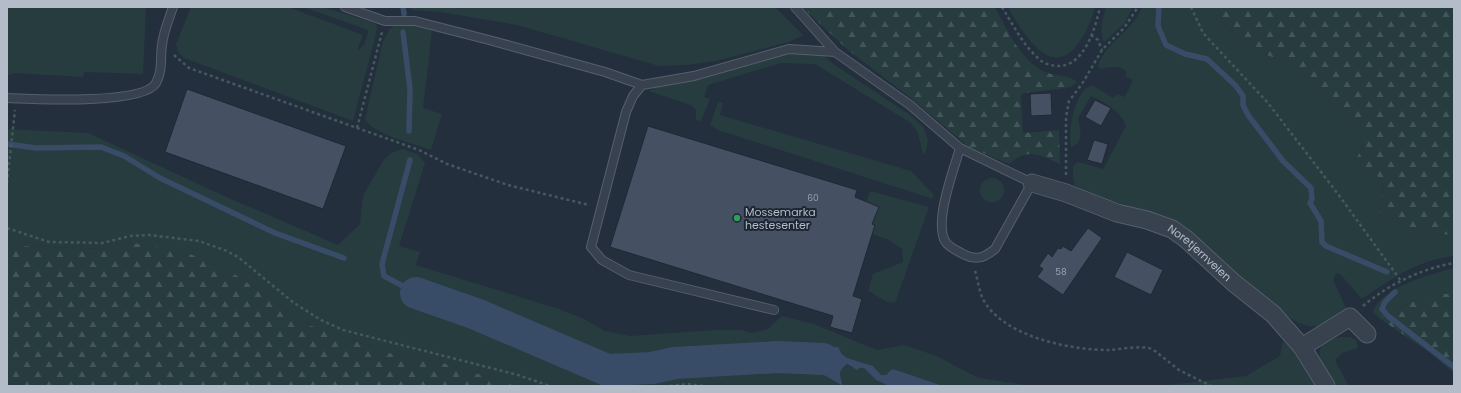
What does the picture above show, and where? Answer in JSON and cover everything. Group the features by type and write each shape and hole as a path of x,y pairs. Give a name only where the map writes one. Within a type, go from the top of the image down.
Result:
{"street":[{"name":"Noretjernveien","path":"1032,183 1066,193 1117,213 1147,220 1172,229 1186,239 1234,283 1273,314 1302,347 1326,386"},
{"path":"1302,347 1350,317 1367,334"}],"lane":[{"path":"7,98 76,101 141,92 155,85 162,71 162,44 173,7"},
{"path":"345,7 385,20 415,21 446,28 605,72 642,85 694,76 789,49 835,52"},
{"path":"795,7 835,52 910,105 960,148 1032,183 995,249 986,256 972,259 952,249 945,241 942,230 943,216 960,148"},
{"path":"642,85 633,96 626,112 591,247 602,260 628,274 774,310"}],"path":[{"path":"1002,7 1024,43 1040,61 1050,65 1061,66 1072,63 1082,52 1097,22 1100,7"},
{"path":"1066,193 1066,117 1069,101 1082,84 1102,50 1124,28 1138,7"},
{"path":"1191,7 1203,33 1268,103 1342,200 1401,281"},
{"path":"357,128 385,20"},
{"path":"1091,34 1098,40 1102,50"},
{"path":"162,44 189,68 419,150 447,164 508,185 576,203 601,207"},
{"path":"7,183 11,134 16,99"},
{"path":"7,228 49,242 103,243 130,236 149,235 199,242 227,251 238,257 294,303 321,320 343,330 518,375 550,386"},
{"path":"972,259 984,301 1003,320 1028,335 1057,344 1092,349 1148,348 1155,351 1184,373 1211,386"},
{"path":"1350,317 1383,290 1437,266 1454,263"},
{"path":"670,386 688,384 703,386"}],"green space":[{"path":"7,7 146,7 143,74 84,72 83,77 14,73 7,76"},
{"path":"191,7 288,7 363,35 357,51 365,42 368,30 303,7 324,7 374,23 377,26 375,38 353,121 184,58 178,52 176,44"},
{"path":"412,7 775,7 803,35 789,42 716,61 686,65 659,66 517,25 441,12 411,10"},
{"path":"802,7 995,7 1010,35 1029,61 1045,72 1074,79 1077,82 1070,87 1023,93 1021,97 1023,133 1059,130 1060,164 1034,154 1028,154 1009,164 969,147 912,99 847,49"},
{"path":"1008,7 1095,7 1084,35 1078,44 1067,54 1057,57 1047,55 1028,39"},
{"path":"1106,7 1133,7 1124,24 1104,42 1102,29"},
{"path":"1142,7 1212,7 1226,26 1255,49 1283,62 1293,69 1320,94 1345,114 1357,127 1362,140 1362,147 1353,165 1360,171 1379,177 1384,187 1380,212 1387,218 1405,226 1425,232 1454,235 1454,256 1441,258 1417,266 1384,284 1362,299 1340,274 1336,273 1333,280 1347,310 1328,322 1320,325 1306,325 1298,323 1279,310 1186,227 1170,218 1101,198 1075,185 1073,179 1073,166 1078,162 1103,169 1126,126 1116,111 1091,96 1078,118 1080,139 1071,147 1070,131 1077,103 1086,89 1092,85 1113,98 1117,94 1125,97 1133,80 1125,76 1127,72 1118,67 1101,69 1098,66 1107,50 1132,24"},
{"path":"1212,7 1454,7 1454,235 1425,232 1404,226 1387,218 1380,212 1384,187 1379,177 1360,171 1352,165 1362,147 1362,140 1357,127 1338,108 1288,66 1255,49 1226,26"},
{"path":"396,24 418,26 432,31 423,108 442,114 431,150 385,134 370,125 365,119 383,41 389,30"},
{"path":"811,52 823,54 832,63 910,115 923,126 928,140 926,151 923,155 918,133 911,123 815,64 781,63 708,85 704,97 710,99 701,121 696,120 696,110 691,105 649,91 656,87 718,74 769,57"},
{"path":"718,102 723,103 720,115 911,171 933,194 933,199 718,130 710,125"},
{"path":"7,129 88,133 222,195 338,245 360,224 363,196 383,161 391,153 403,149 417,154 425,163 399,246 420,252 416,265 559,309 584,319 605,331 630,336 714,330 743,330 751,333 768,329 782,316 814,324 877,350 904,345 934,355 979,378 1033,386 943,386 892,369 886,375 881,375 873,366 847,358 835,346 817,349 788,361 813,369 841,385 844,384 839,379 840,374 842,369 847,364 852,368 863,367 876,380 889,386 516,386 440,362 404,358 309,325 236,275 210,262 133,243 108,249 17,246 7,253"},
{"path":"992,178 1000,182 1004,190 1000,198 992,202 984,198 980,190 984,182"},
{"path":"870,192 929,207 895,303 887,302 868,291 873,274 903,262 902,249 889,240 872,234 875,225 859,220"},
{"path":"133,243 180,250 210,262 236,275 309,325 404,358 440,362 516,386 7,386 7,253 17,246 108,249"},
{"path":"1454,268 1454,294 1420,298 1379,318 1373,312 1378,303 1386,295 1396,289 1420,278"},
{"path":"1440,294 1454,294 1454,373 1430,353 1379,318 1420,298"},
{"path":"1340,337 1350,337 1356,340 1358,348 1342,353 1336,359 1336,363 1349,386 1333,386 1321,363 1320,350 1323,345 1329,340"},
{"path":"1283,341 1293,351 1314,386 1160,386 1246,376 1280,356"}],"water":[{"path":"825,346 838,347 842,354 847,358 873,366 881,375 886,375 892,369 943,386 889,386 876,380 864,368 859,368 857,370 847,364 840,372 843,386 813,369 778,357 780,353 814,350"}],"building":[{"path":"187,89 346,146 323,209 165,152"},
{"path":"1051,93 1052,115 1031,116 1030,94"},
{"path":"1095,100 1111,108 1101,126 1085,117"},
{"name":"Mossemarka hestesenter","path":"648,126 857,190 855,197 879,207 872,224 875,225 853,296 862,299 852,333 830,327 833,316 610,247"},
{"path":"1094,140 1108,144 1102,164 1087,160"},
{"path":"1088,228 1102,238 1063,295 1037,277 1043,269 1039,266 1048,253 1052,257 1058,248 1061,249 1063,246 1071,251"},
{"path":"1127,252 1163,270 1151,295 1114,277"}],"waterway":[{"path":"403,7 404,14"},
{"path":"1159,7 1158,26 1166,45 1185,54 1207,59 1236,86 1243,96 1243,105 1248,115 1283,161 1311,188 1312,199 1310,203 1321,221 1322,242 1326,246 1387,272"},
{"path":"403,32 410,89 409,131"},
{"path":"7,144 36,148 101,147 124,156 160,178 275,233 344,258"},
{"path":"410,160 382,264 384,276 416,293"},
{"path":"1395,292 1385,302 1382,309 1388,316 1454,367"},
{"path":"416,293 476,314 607,370 652,368 675,363 778,357 823,359"}],"place":[{"name":"Mossemarka hestesenter","path":"737,218"}]}
